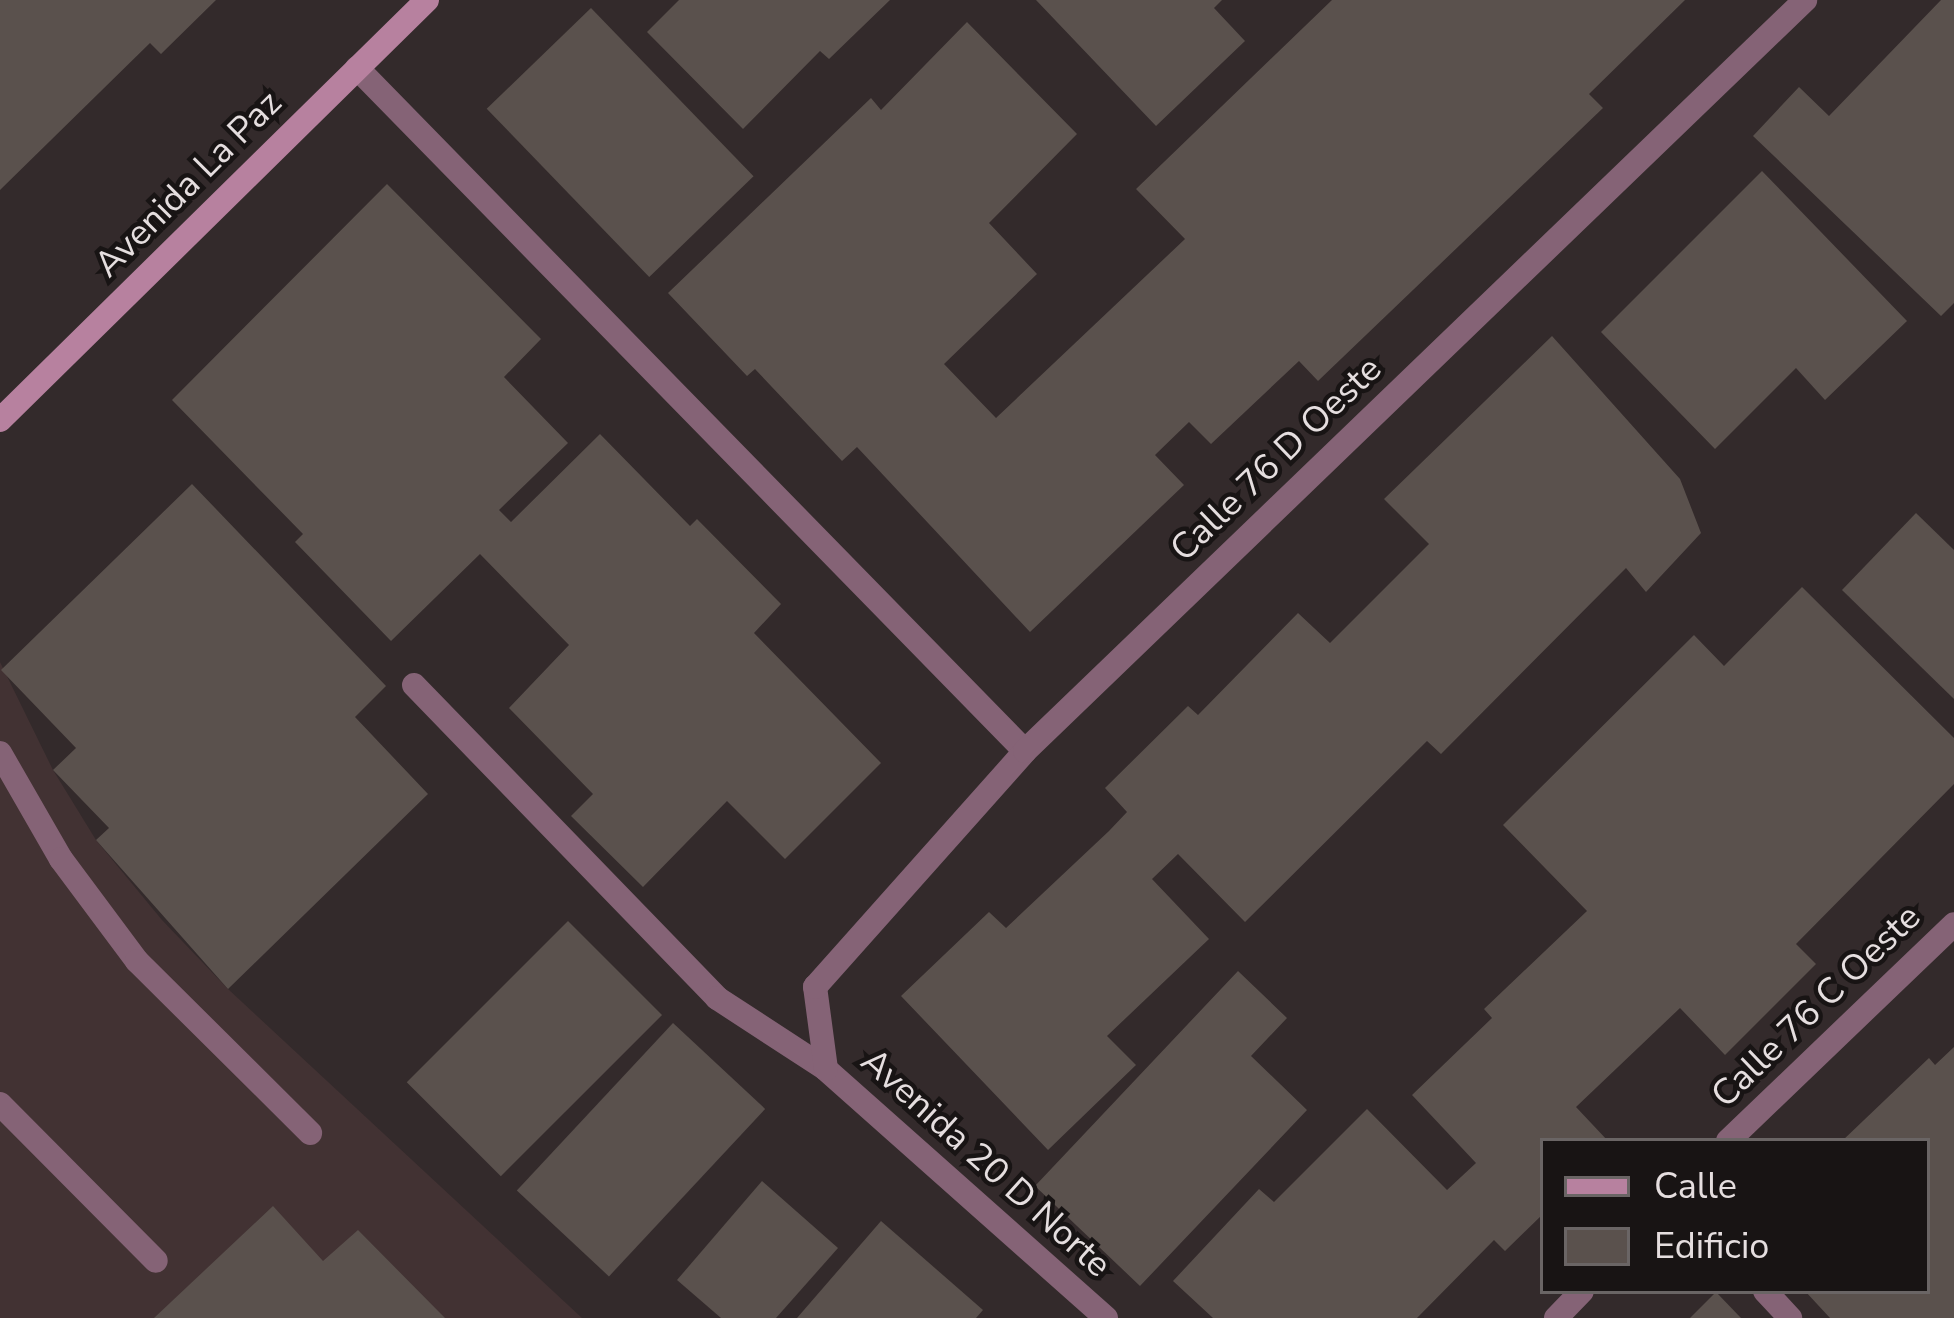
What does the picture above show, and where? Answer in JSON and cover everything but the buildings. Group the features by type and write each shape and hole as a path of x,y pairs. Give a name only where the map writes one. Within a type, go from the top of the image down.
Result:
{"main road":[{"name":"Avenida La Paz","path":"0,420 427,0"}],"street":[{"name":"Calle 76 D Oeste","path":"814,987 1025,751 1805,0"},
{"path":"356,68 1025,751"},
{"path":"414,685 717,998 826,1069"},
{"path":"0,753 61,859 137,961 310,1133"},
{"name":"Calle 76 C Oeste","path":"1731,1138 1954,924"},
{"name":"Avenida 20 D Norte","path":"814,987 826,1069 1106,1318"},
{"path":"0,1105 156,1261"},
{"path":"1556,1318 1579,1294"},
{"path":"1768,1294 1790,1318"}],"shaded area":[{"path":"0,662 53,770 96,840 162,920 228,989 582,1318 0,1318"}]}
